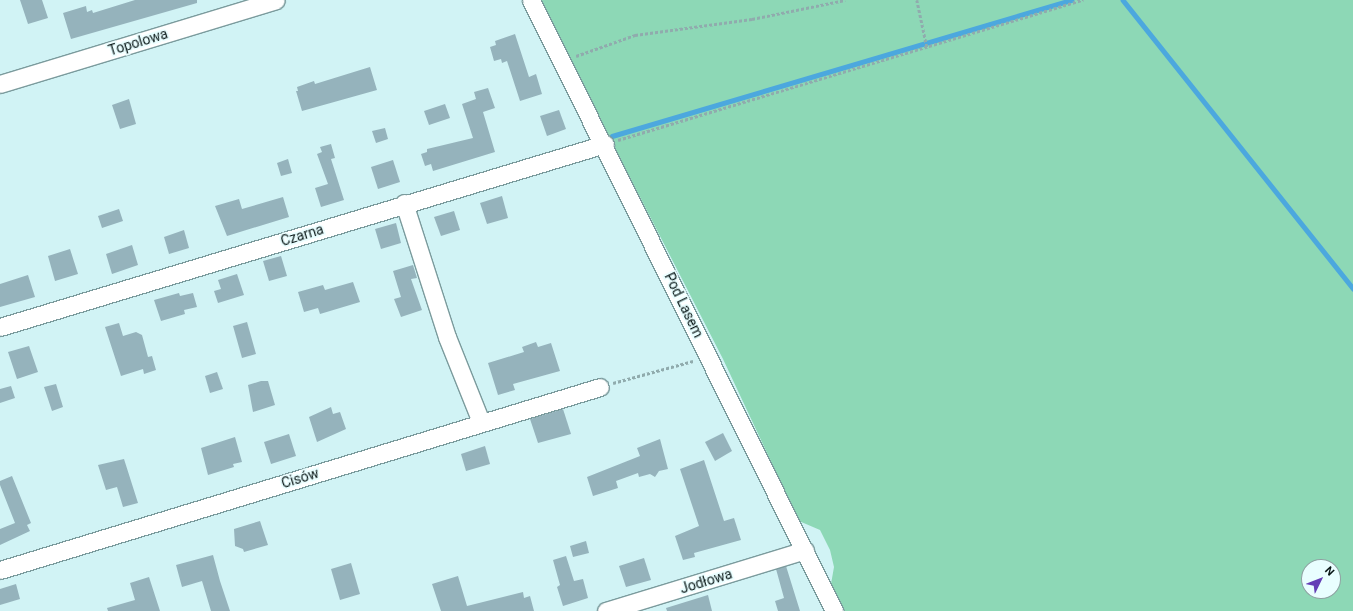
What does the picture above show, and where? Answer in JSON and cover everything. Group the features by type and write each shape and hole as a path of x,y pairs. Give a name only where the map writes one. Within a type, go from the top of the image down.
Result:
{"street":[{"name":"Topolowa","path":"0,84 276,0"},
{"name":"Pod Lasem","path":"531,0 604,144 834,611"},
{"name":"Czarna","path":"0,327 404,203 604,144"},
{"path":"404,203 446,337 481,422"},
{"name":"Cisów","path":"0,570 481,422 600,387"},
{"name":"Jodłowa","path":"606,611 805,550"}],"path":[{"path":"562,61 635,35 752,19 846,0"},
{"path":"917,0 927,46"},
{"path":"604,144 1083,0"},
{"path":"600,387 709,356"}],"green space":[{"path":"539,0 1353,0 1353,611 844,611 831,584 834,567 830,550 820,530 799,521 723,359"}],"building":[{"path":"20,0 42,0 48,18 28,24"},
{"path":"135,0 197,0 197,3 71,39 63,13 86,6 87,12 92,10 93,13"},
{"path":"515,34 529,77 536,74 542,94 520,101 507,61 502,63 501,59 494,61 490,47 496,45 495,41"},
{"path":"370,67 377,90 302,111 296,91 298,91 297,87 314,81 315,84"},
{"path":"488,88 495,108 483,112 495,152 433,171 431,164 425,166 421,154 427,152 427,149 473,138 462,104 476,99 474,92"},
{"path":"129,99 136,124 120,129 112,105"},
{"path":"445,104 450,118 429,125 424,111"},
{"path":"559,110 566,129 547,136 540,116"},
{"path":"385,128 388,139 376,143 372,131"},
{"path":"331,144 335,158 331,159 344,200 321,207 315,188 328,184 317,154 322,152 320,147"},
{"path":"288,159 292,173 281,176 277,163"},
{"path":"393,160 400,182 378,189 371,167"},
{"path":"502,196 508,218 487,224 480,203"},
{"path":"283,197 289,217 227,236 215,206 239,199 242,209"},
{"path":"119,209 123,221 102,228 98,216"},
{"path":"454,211 460,230 441,236 434,217"},
{"path":"396,223 401,243 381,249 375,229"},
{"path":"184,230 189,248 169,254 164,237"},
{"path":"132,245 138,265 112,274 106,254"},
{"path":"70,249 78,274 55,281 48,256"},
{"path":"281,256 287,276 269,281 263,261"},
{"path":"413,265 417,278 411,279 422,310 401,317 394,299 401,297 393,271"},
{"path":"237,274 244,295 218,303 214,291 221,289 218,280"},
{"path":"28,275 35,297 0,307 0,284"},
{"path":"353,282 360,302 320,314 318,308 304,312 298,292 323,285 325,290"},
{"path":"179,293 180,296 193,293 197,307 184,310 185,314 161,321 154,300"},
{"path":"247,322 256,354 242,358 233,326"},
{"path":"119,323 123,336 136,332 142,335 148,357 152,356 156,370 144,374 143,369 121,376 105,327"},
{"path":"536,342 538,347 551,343 560,371 513,384 515,390 498,395 488,363 524,352 522,347"},
{"path":"29,346 38,372 17,379 8,352"},
{"path":"217,372 223,389 210,393 205,376"},
{"path":"261,381 268,381 275,405 253,412 248,385"},
{"path":"56,384 63,407 52,411 44,387"},
{"path":"11,386 15,398 0,403 0,389"},
{"path":"331,407 333,414 340,412 346,429 317,442 309,417"},
{"path":"563,409 571,434 538,443 530,419"},
{"path":"723,433 732,451 715,461 705,442"},
{"path":"289,434 296,456 271,464 264,442"},
{"path":"235,437 242,462 233,464 234,467 208,475 201,448"},
{"path":"660,439 668,469 659,471 655,477 650,474 639,477 638,473 616,481 618,488 593,496 587,477 640,456 637,448"},
{"path":"485,446 490,464 466,471 461,454"},
{"path":"124,459 138,503 123,507 117,487 106,490 98,465"},
{"path":"704,460 724,521 734,518 741,540 694,553 695,557 683,560 675,536 699,526 680,469"},
{"path":"12,476 31,523 27,525 30,531 0,545 0,529 15,523 0,485 0,481"},
{"path":"260,521 268,545 244,552 243,549 235,546 234,529"},
{"path":"586,541 589,553 573,557 570,546"},
{"path":"213,555 230,611 211,611 202,581 182,587 176,565"},
{"path":"566,556 574,581 583,579 588,598 563,606 557,587 560,585 553,560"},
{"path":"644,558 651,580 626,587 619,566"},
{"path":"351,563 360,594 340,600 331,569"},
{"path":"786,566 800,611 778,611 775,601 784,598 776,569"},
{"path":"458,576 467,606 523,592 524,598 530,596 534,611 441,611 432,584"},
{"path":"149,577 160,611 108,611 107,608 135,600 130,583"},
{"path":"16,584 20,599 0,605 0,589"},
{"path":"708,595 712,611 667,611 666,608"}],"waterway":[{"path":"612,136 1071,0"},
{"path":"1123,0 1353,288"}]}
